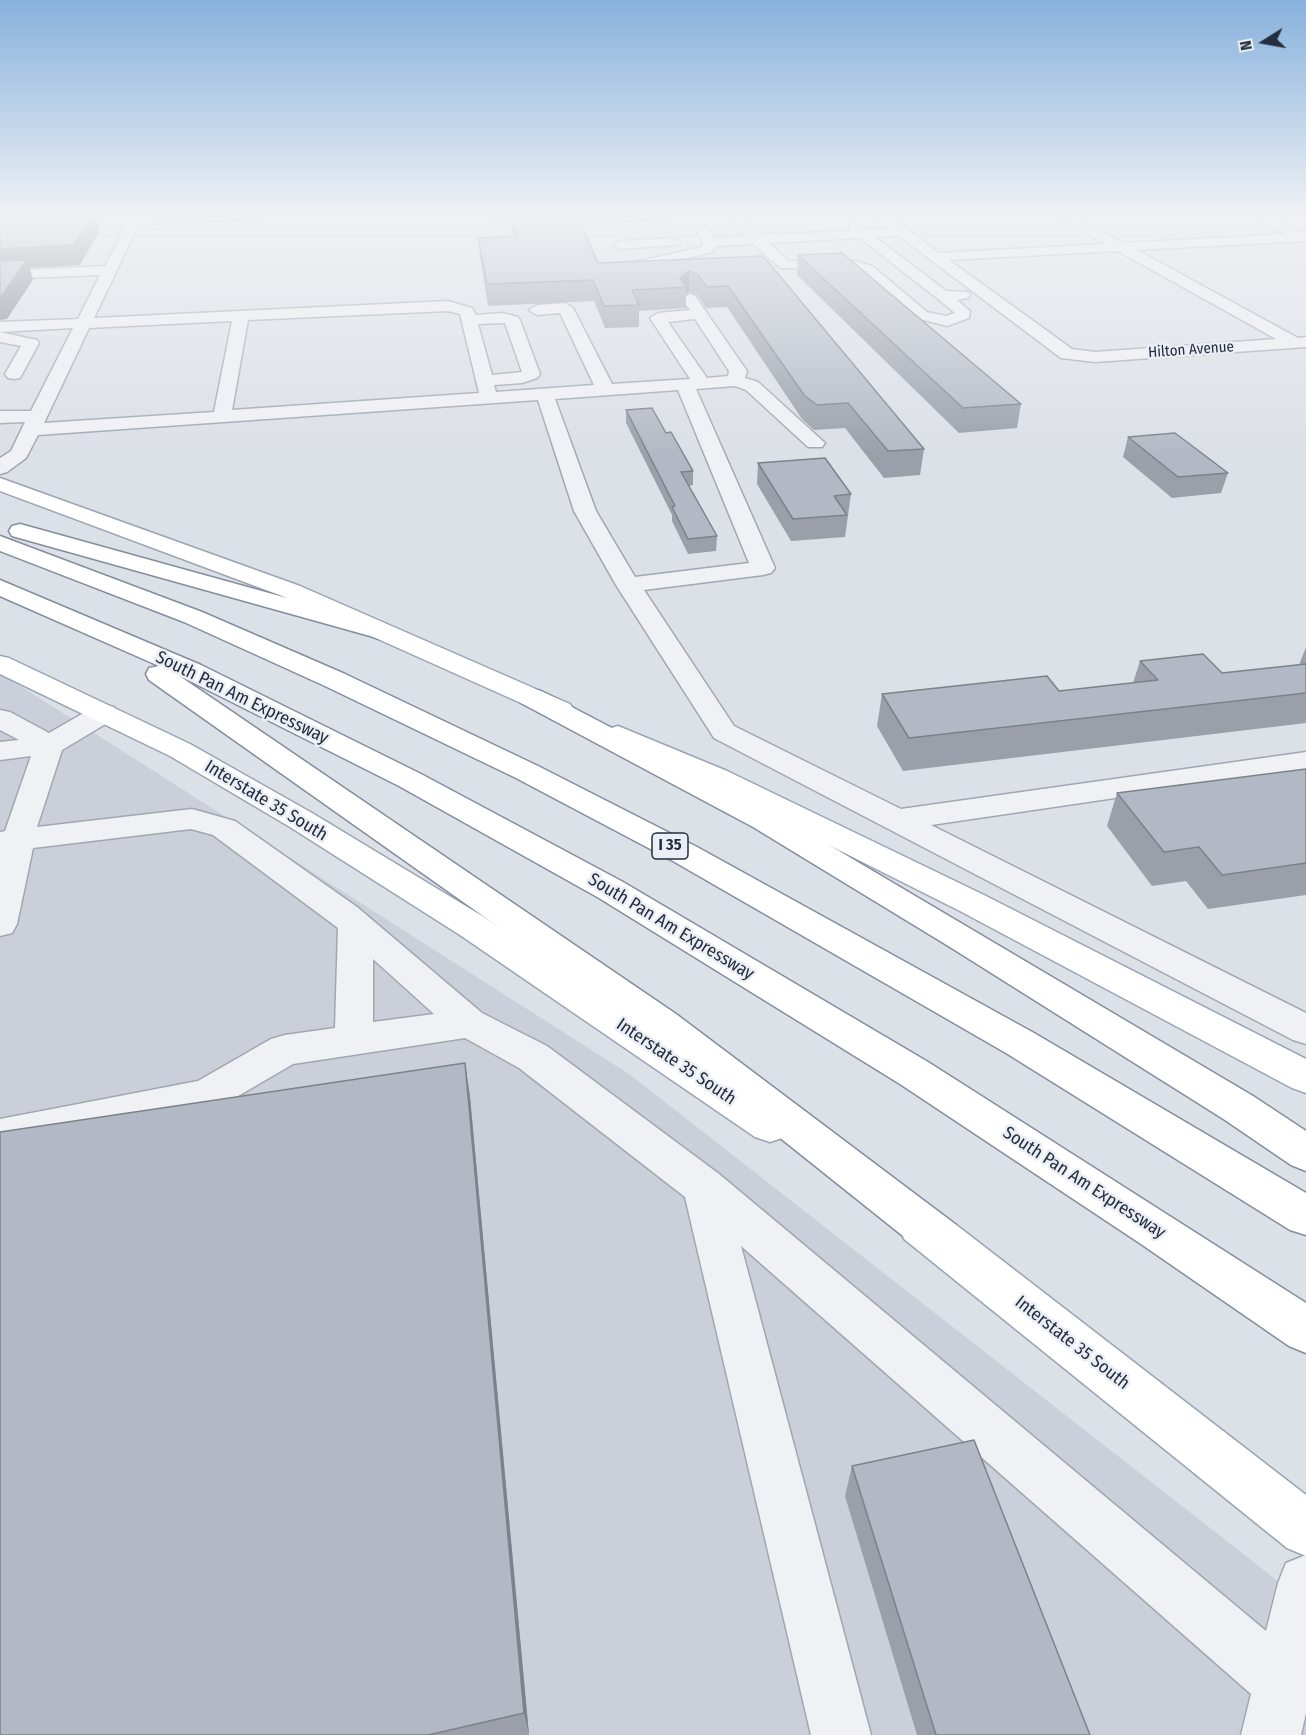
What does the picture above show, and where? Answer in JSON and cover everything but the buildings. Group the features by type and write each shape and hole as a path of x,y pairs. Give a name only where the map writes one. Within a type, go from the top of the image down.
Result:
{"main road":[{"path":"0,484 291,591 727,782 972,903 1306,1077"},
{"path":"0,526 379,631"},
{"name":"I 35","path":"0,543 193,617 335,680 527,772 685,854 1020,1043 1306,1216"},
{"name":"South Pan Am Expressway","path":"0,587 75,618 192,672 410,780 611,890 914,1073 1306,1330"},
{"path":"75,618 199,701 663,1024 939,1238"},
{"name":"Interstate 35 South","path":"0,664 180,750 301,820 472,926 939,1238 1306,1529"},
{"path":"531,697 764,820 972,944 1239,1108 1306,1153"}],"street":[{"path":"0,468 18,454 97,294"},
{"path":"897,294 922,315 947,321 963,315 962,311 940,294"},
{"path":"943,296 971,294"},
{"name":"Hilton Avenue","path":"986,294 1062,350 1076,356 1095,357 1302,344"},
{"path":"1209,294 1302,344"},
{"path":"690,299 738,371 736,381"},
{"path":"0,327 448,306 467,311 489,399"},
{"path":"40,324 50,307"},
{"path":"537,310 565,309 606,391"},
{"path":"628,585 763,568 694,384 658,318 699,314"},
{"path":"222,416 241,317"},
{"path":"469,320 502,318 512,320 531,374 522,378 485,381"},
{"path":"0,337 32,343 14,374"},
{"path":"10,397 0,416 34,423 222,416 736,381 752,386 815,443"},
{"path":"545,395 585,511 628,585 724,732 1306,1030"},
{"path":"0,751 49,745 104,713"},
{"path":"0,718 49,745"},
{"path":"0,924 9,841 49,745"},
{"path":"896,820 1306,761"},
{"path":"9,841 192,819 224,828 355,924 469,1023 533,1057 704,1187 1277,1709 1306,1583"},
{"path":"354,1040 355,924"},
{"path":"0,1136 207,1095 285,1050 469,1023"},
{"path":"704,1187 841,1735"}],"shaded area":[{"path":"0,673 629,1074 1306,1603 1306,1735 0,1735"}]}
